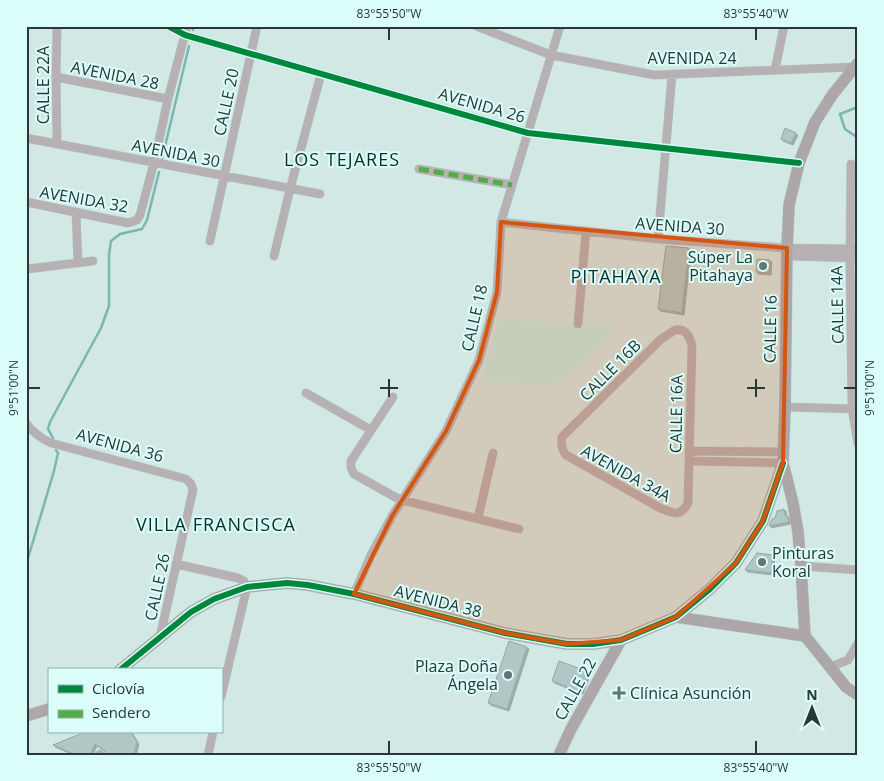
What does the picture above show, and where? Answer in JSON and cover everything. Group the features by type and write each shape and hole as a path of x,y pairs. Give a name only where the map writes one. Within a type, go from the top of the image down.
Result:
{"street":[{"name":"CALLE 22A","path":"57,144 56,77 58,26"},
{"name":"AVENIDA 26","path":"168,26 185,35 528,132 799,162"},
{"path":"154,163 187,26"},
{"name":"CALLE 20","path":"210,242 257,26"},
{"name":"AVENIDA 24","path":"476,26 551,55 654,75 856,65"},
{"name":"CALLE 18","path":"354,594 370,555 446,431 479,360 497,292 501,222 560,26"},
{"path":"775,70 784,26"},
{"name":"CALLE 16","path":"805,636 798,532 783,458 789,205 799,162 815,122 833,94 856,65"},
{"path":"274,256 321,74"},
{"path":"658,239 672,75"},
{"name":"AVENIDA 28","path":"56,77 168,99"},
{"name":"AVENIDA 30","path":"26,138 320,194"},
{"name":"AVENIDA 32","path":"26,202 128,222 136,220 140,215 154,163"},
{"name":"CALLE 14A","path":"851,164 854,249 855,408 858,444"},
{"path":"419,169 512,185"},
{"path":"76,212 78,262"},
{"name":"AVENIDA 30","path":"501,222 854,258"},
{"path":"578,324 586,232"},
{"name":"AVENIDA 30","path":"787,252 854,249"},
{"path":"27,270 92,260"},
{"name":"CALLE 16B","path":"562,437 661,340 674,330 682,330"},
{"name":"CALLE 16A","path":"682,330 686,332 692,345 688,503"},
{"path":"306,393 371,430"},
{"path":"393,397 351,461 351,468 354,474 402,500 519,529"},
{"path":"785,407 855,408"},
{"name":"AVENIDA 36","path":"26,423 39,437 51,443 186,479 191,484"},
{"name":"AVENIDA 34A","path":"562,437 562,448 566,455 660,508 677,514 685,509 688,503"},
{"path":"689,451 783,458"},
{"path":"478,518 493,452"},
{"path":"689,461 783,458"},
{"path":"676,617 710,589 736,562 762,521 783,458"},
{"name":"CALLE 26","path":"160,637 193,490 191,484"},
{"path":"176,564 238,578 244,581 248,587 222,693"},
{"path":"801,566 858,570"},
{"name":"AVENIDA 38","path":"122,668 191,612 214,599 248,587 287,583 354,594 505,633 567,644 592,644 621,640 676,617"},
{"path":"676,617 805,636 846,687 858,695"},
{"name":"CALLE 22","path":"559,755 571,729 621,640"},
{"path":"830,667 848,660 858,642"},
{"path":"26,716 48,709"},
{"path":"208,755 213,734"}],"highlighted area":[{"path":"501,222 787,248 783,463 763,521 736,563 676,617 621,640 567,644 505,633 354,594 392,516 446,431 479,360 497,292"}],"shaded area":[{"path":"500,319 618,327 570,375 557,381 544,385 480,382"}],"building":[{"path":"785,128 796,133 791,143 781,139"},
{"path":"666,246 689,248 682,313 658,309"},
{"name":"Súper La Pitahaya","path":"757,259 770,260 769,273 756,272"},
{"path":"784,509 789,522 769,526 772,519 775,518 777,511"},
{"name":"Pinturas Koral","path":"757,553 773,555 771,573 745,570"},
{"name":"Plaza Doña Ángela","path":"509,641 527,647 507,709 488,703"},
{"path":"559,661 589,672 581,692 552,681"},
{"path":"80,734 132,734 137,742 134,755 106,755 104,750 95,744 90,755 76,755 53,745"}],"waterway":[{"path":"193,30 194,26"},
{"path":"162,159 189,46"},
{"path":"858,107 840,114 845,129 858,138"},
{"path":"53,438 48,429 50,422 101,328 109,306 109,255 111,241 120,234 142,229 147,220 159,172"},
{"path":"26,565 54,471 58,453 56,450"}],"marked path":[{"path":"419,169 512,185"}],"cycle path":[{"path":"168,26 185,35 528,133 799,163"},
{"path":"122,668 191,612 214,599 247,587 287,583 354,594 505,633 567,644 593,644 621,640 676,617 710,589 736,563 763,521 783,463"}],"place":[{"name":"Súper La Pitahaya","path":"763,266"},
{"name":"Pinturas Koral","path":"762,562"},
{"name":"Plaza Doña Ángela","path":"508,675"},
{"name":"Clínica Asunción","path":"619,693"}],"district":[{"name":"LOS TEJARES","path":"342,159"},
{"name":"PITAHAYA","path":"616,276"},
{"name":"VILLA FRANCISCA","path":"216,524"}]}
